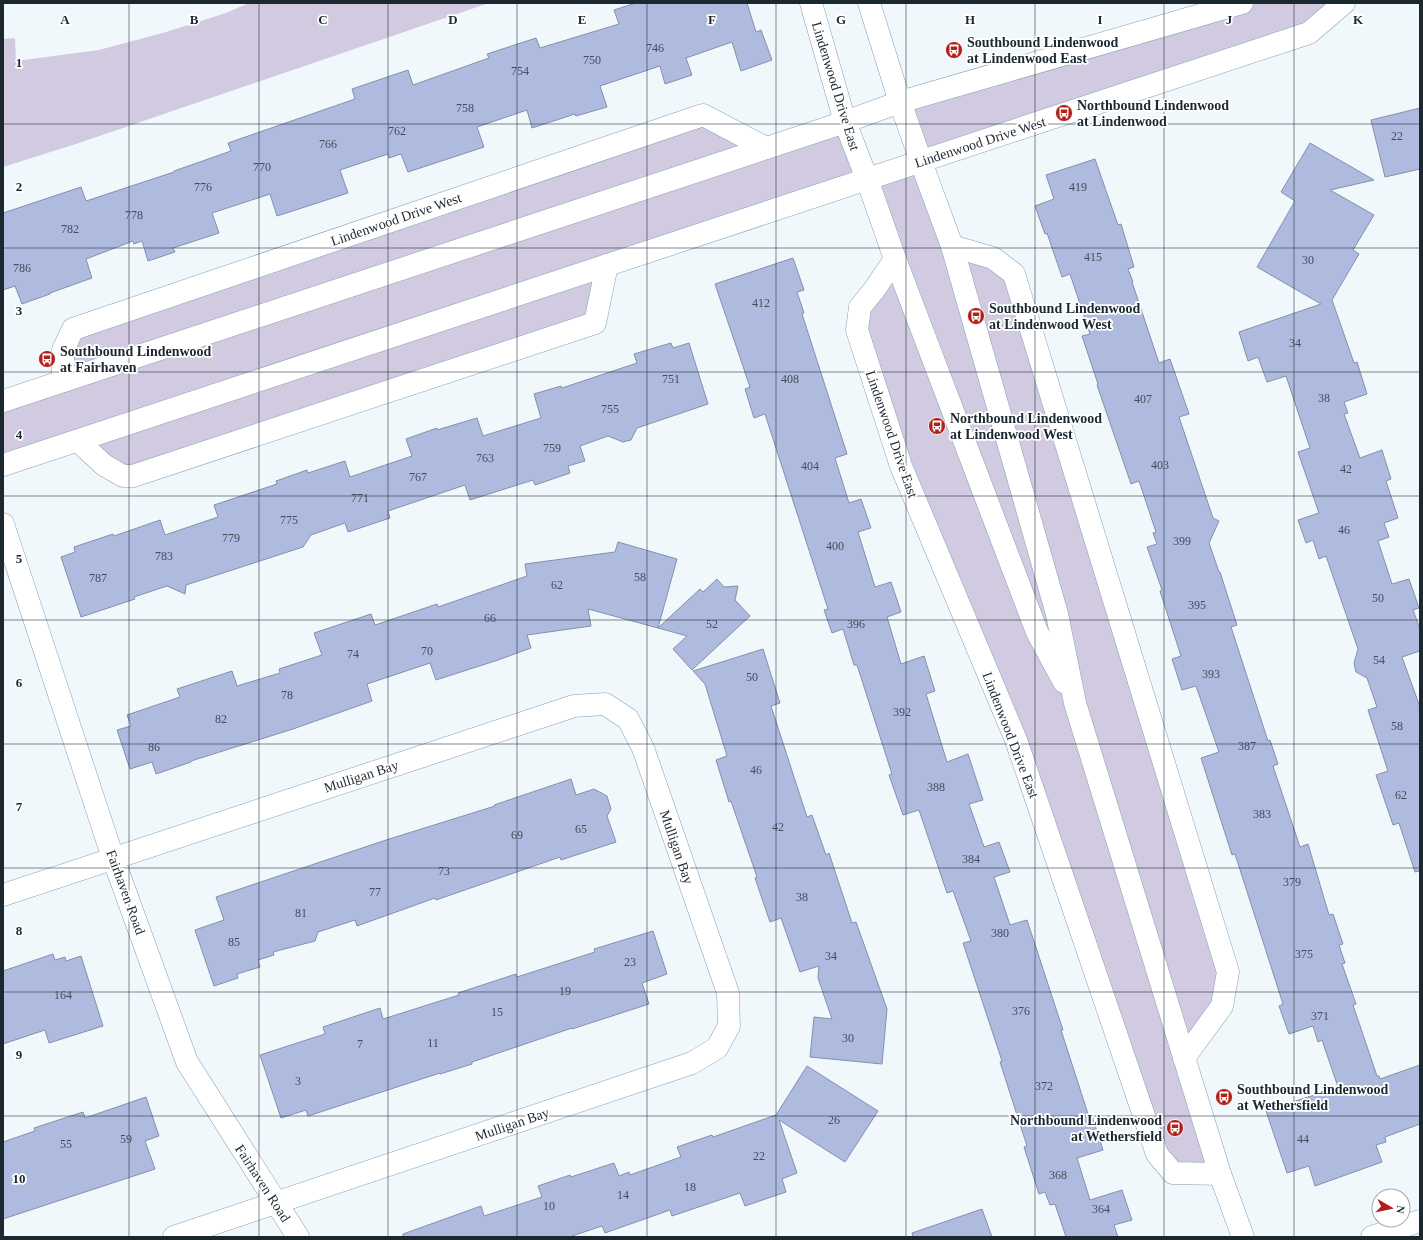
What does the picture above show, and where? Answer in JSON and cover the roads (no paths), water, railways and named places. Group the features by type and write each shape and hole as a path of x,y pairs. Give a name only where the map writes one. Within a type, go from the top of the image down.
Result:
{"street":[{"name":"Lindenwood Drive East","path":"811,3 845,122 895,259 1036,632 1074,702"},
{"name":"Lindenwood Drive East","path":"869,3 900,102 952,246 1057,614 1074,702 1220,1174 1243,1237"},
{"path":"3,401 845,122 900,102 1242,3"},
{"name":"Lindenwood Drive West","path":"3,466 1308,33 1344,3"},
{"name":"Lindenwood Drive West","path":"63,381 63,350 73,329 703,114 766,148"},
{"path":"952,246 993,258 1014,274 1228,972 1222,1006 1184,1058"},
{"name":"Lindenwood Drive East","path":"895,259 874,290 860,307 857,330 901,466 1016,740 1156,1154 1173,1173 1220,1174"},
{"path":"78,441 110,469 123,476 133,476 588,326 595,323 607,265"},
{"name":"Fairhaven Road","path":"3,524 113,858 187,1062 298,1237"},
{"name":"Mulligan Bay","path":"3,895 574,706 605,704 628,719 643,748 728,993 729,1026 717,1048 692,1063 174,1237"},
{"path":"1372,1237 1420,1221"}],"place":[{"name":"Southbound Lindenwood at Lindenwood East","path":"954,50"},
{"name":"Northbound Lindenwood at Lindenwood","path":"1064,113"},
{"name":"Southbound Lindenwood at Lindenwood West","path":"976,316"},
{"name":"Southbound Lindenwood at Fairhaven","path":"47,359"},
{"name":"Northbound Lindenwood at Lindenwood West","path":"937,426"},
{"name":"Southbound Lindenwood at Wethersfield","path":"1224,1097"},
{"name":"Northbound Lindenwood at Wethersfield","path":"1175,1128"}]}
